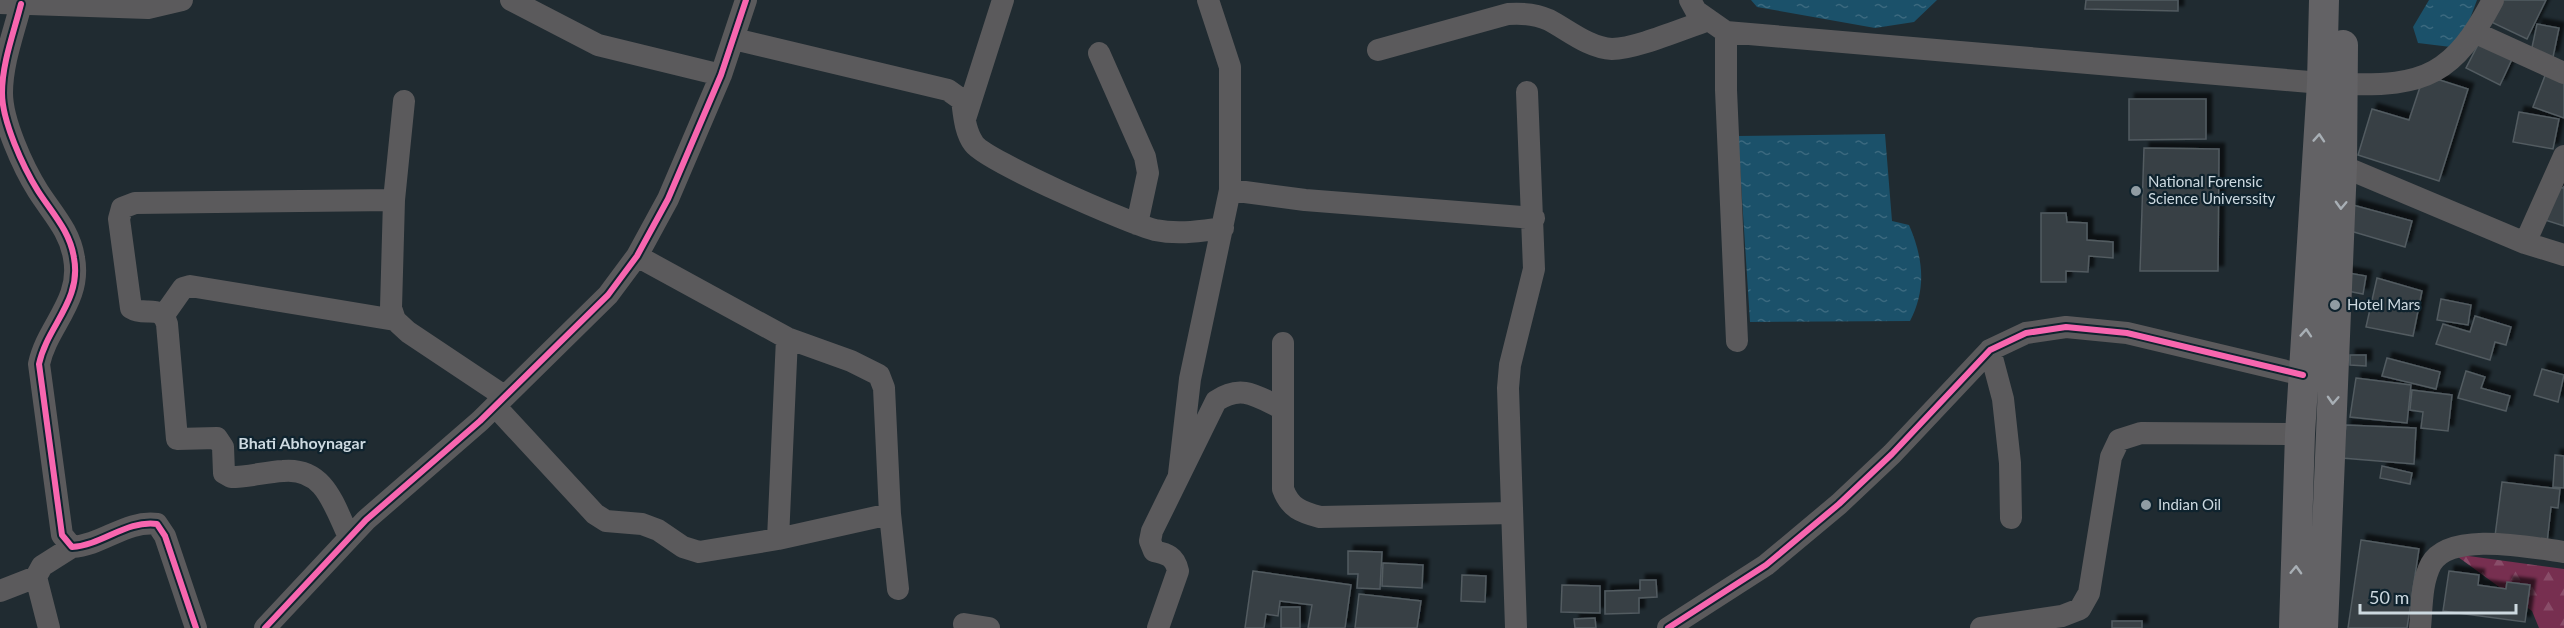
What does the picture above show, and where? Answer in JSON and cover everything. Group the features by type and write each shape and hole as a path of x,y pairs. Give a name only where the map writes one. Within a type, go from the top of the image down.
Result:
{"main road":[{"path":"2323,628 2342,165 2324,0"},
{"path":"2294,628 2303,375 2343,0"}],"street":[{"path":"72,547 62,535 39,364 42,347 69,304 75,284 75,259 66,231 38,190 4,111 2,93 10,3 148,8 182,0"},
{"path":"511,0 598,45 721,75"},
{"path":"265,628 348,537 499,401 608,295 638,256 668,199 721,75 746,0"},
{"path":"965,119 1003,0"},
{"path":"1179,474 1190,379 1230,190 1230,67 1208,0"},
{"path":"1690,0 1696,10 1718,26 1726,90 1737,341"},
{"path":"1378,50 1508,14 1524,13 1547,19 1574,35 1611,49 1718,26 2333,84 2395,83 2428,76 2450,63 2476,33 2493,0"},
{"path":"2476,33 2564,73"},
{"path":"734,39 948,90 962,100 967,130 975,146 995,160 1137,224 1179,234 1223,228"},
{"path":"1099,52 1145,157 1148,173 1137,224"},
{"path":"1516,628 1508,388 1510,365 1534,268 1534,218 1527,92"},
{"path":"404,101 393,200 391,308 395,320 499,401 595,514 606,521 642,524 658,530 683,547 699,552 778,539 890,514"},
{"path":"2525,243 2564,156"},
{"path":"2342,165 2525,243 2564,255"},
{"path":"1230,190 1305,200 1534,218"},
{"path":"164,315 158,310 138,313 130,308 118,219 122,208 135,203 393,200"},
{"path":"638,256 787,338 851,361 879,375 884,388 890,514 898,589"},
{"path":"348,537 328,494 312,474 302,470 284,470 231,477 224,473 223,447 217,438 177,439 164,315 183,288 190,286 395,320"},
{"path":"1668,628 1766,565 1839,504 1892,454 1990,350 2026,333 2067,327 2127,333 2303,375"},
{"path":"778,539 787,338"},
{"path":"1283,343 1283,489 1288,502 1301,512 1320,517 1351,518 1512,513"},
{"path":"1990,350 2003,399 2010,463 2011,518"},
{"path":"1158,628 1178,571 1176,561 1168,555 1154,551 1150,541 1179,474 1216,401 1228,393 1251,393 1283,409"},
{"path":"1981,628 2062,616 2080,609 2089,593 2111,457 2119,440 2141,434 2300,434"},
{"path":"0,591 36,577 42,566 72,547 86,546 142,522 157,524 165,536 196,628"},
{"path":"2420,628 2428,572 2432,562 2448,549 2471,545 2509,545 2564,552"},
{"path":"36,577 49,628"},
{"path":"964,624 989,628"}],"green space":[{"path":"2454,554 2564,569 2564,628 2539,628 2532,611"}],"water":[{"path":"1751,0 1937,0 1914,22 1875,28 1757,7"},
{"path":"2429,0 2477,0 2459,48 2418,43 2413,27"},
{"path":"1885,134 1892,221 1909,225 1920,261 1919,297 1910,321 1750,322 1738,136"}],"building":[{"path":"2086,0 2178,0 2178,11 2085,9"},
{"path":"2499,0 2546,0 2527,39 2489,21"},
{"path":"2537,24 2559,28 2553,57 2531,52"},
{"path":"2480,41 2513,57 2500,85 2466,68"},
{"path":"2546,73 2564,80 2564,118 2533,107"},
{"path":"2424,75 2468,89 2439,181 2358,155 2372,109 2409,120"},
{"path":"2129,99 2206,99 2206,139 2129,140"},
{"path":"2519,112 2559,119 2553,149 2513,142"},
{"path":"2144,148 2219,149 2218,271 2140,271"},
{"path":"2553,185 2563,188 2564,186 2564,226 2542,219"},
{"path":"2353,205 2412,221 2405,247 2347,230"},
{"path":"2041,213 2066,213 2067,222 2087,223 2087,240 2113,242 2113,258 2089,256 2088,272 2066,271 2066,282 2041,282"},
{"path":"2343,272 2366,276 2363,294 2342,290"},
{"path":"2377,278 2422,291 2413,336 2366,327"},
{"path":"2441,299 2471,305 2468,325 2437,320"},
{"path":"2475,316 2511,327 2506,345 2495,342 2490,360 2436,344 2443,324 2470,332"},
{"path":"2350,355 2366,355 2366,366 2350,365"},
{"path":"2387,358 2440,372 2436,389 2382,376"},
{"path":"2542,369 2564,375 2558,402 2534,395"},
{"path":"2466,371 2485,377 2481,388 2510,396 2506,411 2458,398"},
{"path":"2356,378 2411,385 2407,423 2350,417"},
{"path":"2412,390 2452,395 2448,431 2421,428 2423,412 2410,410"},
{"path":"2346,425 2416,428 2414,464 2342,458"},
{"path":"2555,455 2564,456 2564,488 2553,487"},
{"path":"2382,466 2412,473 2410,484 2380,478"},
{"path":"2502,482 2560,489 2558,508 2551,507 2547,543 2495,536"},
{"path":"2361,540 2419,549 2407,628 2348,628"},
{"path":"1348,551 1382,552 1380,589 1357,588 1358,574 1348,574"},
{"path":"1383,563 1423,565 1422,588 1382,586"},
{"path":"1253,571 1351,585 1345,628 1308,628 1312,605 1280,601 1278,616 1266,614 1264,628 1245,628"},
{"path":"2449,571 2479,575 2478,585 2506,589 2507,582 2530,585 2525,622 2443,611"},
{"path":"1462,575 1486,576 1485,602 1461,601"},
{"path":"1640,580 1656,580 1657,597 1639,598 1639,613 1605,614 1605,591 1640,590"},
{"path":"1562,585 1600,586 1600,613 1561,612"},
{"path":"1359,594 1421,601 1417,628 1355,628"},
{"path":"1281,607 1300,607 1300,628 1281,628"},
{"path":"1595,618 1596,628 1575,628 1574,619"},
{"path":"2112,621 2142,621 2142,628 2112,628"}],"cycle path":[{"path":"265,628 366,520 480,421 608,295 637,256 668,199 721,75 746,0"},
{"path":"21,4 4,70 3,104 14,144 38,191 65,231 74,258 75,273 69,300 49,337 39,364 62,535 72,547 94,542 135,526 157,524 165,536 196,628"},
{"path":"1668,628 1766,565 1839,504 1892,454 1990,350 2026,333 2066,327 2127,333 2303,375"}],"place":[{"name":"National Forensic Science Universsity","path":"2136,191"},
{"name":"Hotel Mars","path":"2335,305"},
{"name":"Indian Oil","path":"2146,505"}],"district":[{"name":"Bhati Abhoynagar","path":"302,443"}]}
